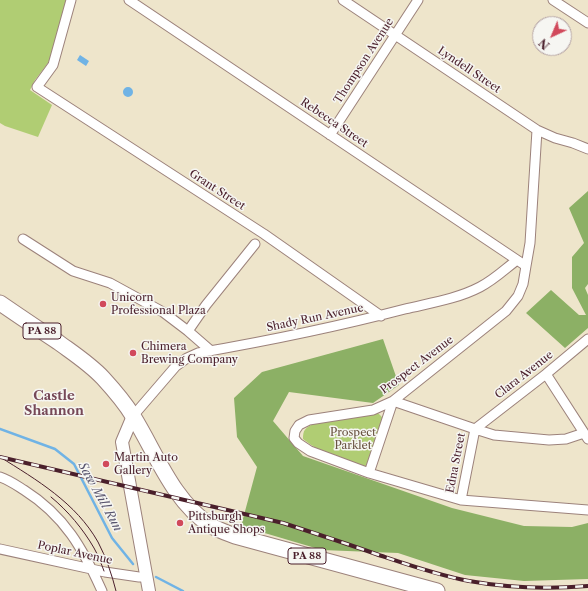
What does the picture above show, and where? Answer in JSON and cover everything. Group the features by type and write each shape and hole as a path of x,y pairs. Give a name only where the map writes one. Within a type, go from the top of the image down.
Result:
{"main road":[{"name":"PA 88","path":"0,302 82,359 102,377 121,398 133,416 171,483 194,513 210,525 235,536 437,591"}],"street":[{"name":"Grant Street","path":"71,0 53,65 38,87 264,234 381,316"},
{"name":"Rebecca Street","path":"129,0 526,266"},
{"name":"Lyndell Street","path":"342,0 537,130 555,138 588,148"},
{"name":"Thompson Avenue","path":"330,135 418,0"},
{"path":"553,0 588,23"},
{"name":"Prospect Avenue","path":"537,130 530,243 523,284 518,296 506,311 393,401 374,410 309,420 299,425 295,431 294,438 298,443 310,451 335,461 369,473 461,500 588,510"},
{"path":"23,239 73,271 110,283 163,312 211,350"},
{"path":"188,331 206,305 255,244"},
{"name":"Shady Run Avenue","path":"133,416 176,366 186,358 198,353 302,334 381,316 464,294 481,286 517,260"},
{"name":"Clara Avenue","path":"475,429 546,374 588,339"},
{"path":"369,473 393,401 494,435 549,440 586,436 546,374"},
{"path":"133,416 122,442 149,591"},
{"name":"Edna Street","path":"461,500 475,429"},
{"path":"0,477 8,480 35,497 65,526 76,541 93,570 102,591"},
{"name":"Poplar Avenue","path":"0,549 111,574 146,577"}],"green space":[{"path":"0,0 67,0 51,56 30,90 52,105 38,137 0,123"},
{"path":"588,191 588,284 585,288 588,295 588,328 565,348 526,313 551,290 579,315 586,315 572,288 572,257 584,243 569,208"},
{"path":"383,339 399,385 373,403 289,392 273,421 303,456 452,508 524,526 572,527 588,523 588,579 524,581 465,575 398,553 322,550 241,526 257,467 237,437 234,398 262,372"},
{"name":"Prospect Parklet","path":"377,412 383,418 367,467 325,453 303,439 303,433 305,430 313,424"}],"water":[{"path":"80,55 89,61 86,66 77,60"},
{"path":"126,87 130,87 132,88 132,96 126,97 123,94 123,90"}],"waterway":[{"name":"Saw Mill Run","path":"0,429 55,449 74,464 112,538 133,564"},
{"name":"Saw Mill Run","path":"156,577 183,591"}],"tram line":[{"path":"0,457 28,474 55,494 79,516 89,528 101,548 116,591"},
{"path":"51,497 69,514 85,534 104,571"}],"railway":[{"path":"0,457 283,523 457,579 543,588 588,586"}],"place":[{"name":"Unicorn Professional Plaza","path":"103,304"},
{"name":"Chimera Brewing Company","path":"133,353"},
{"name":"Martin Auto Gallery","path":"106,464"},
{"name":"Pittsburgh Antique Shops","path":"180,523"}],"district":[{"name":"Castle Shannon","path":"54,404"}]}
